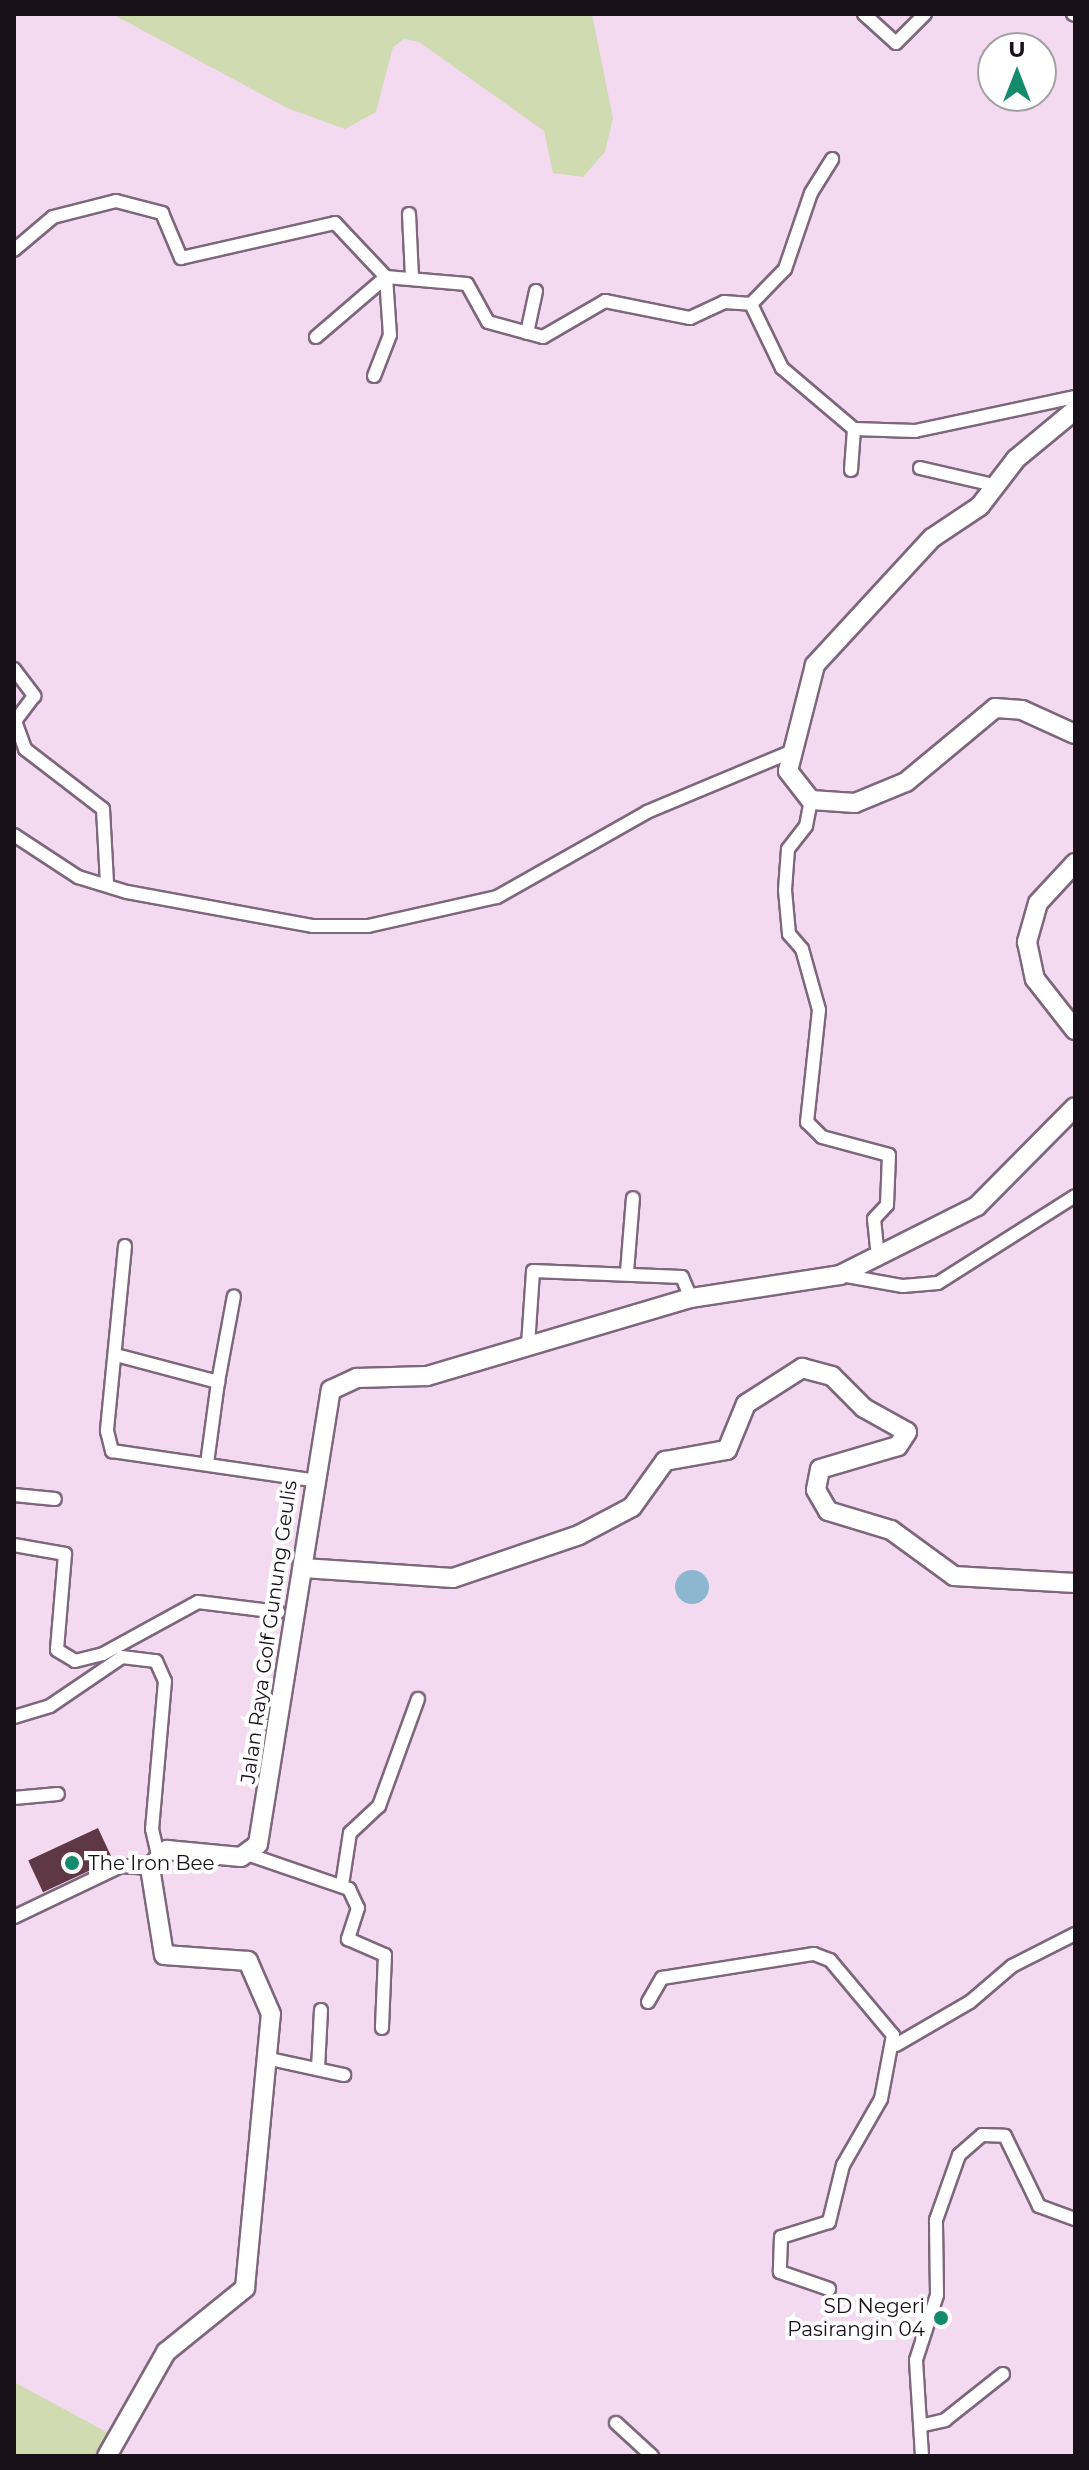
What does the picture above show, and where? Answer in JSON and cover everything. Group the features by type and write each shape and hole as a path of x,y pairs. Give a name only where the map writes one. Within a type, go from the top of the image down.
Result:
{"main road":[{"path":"1075,410 1016,459 998,486 942,528 815,665 788,753 789,778 811,800 855,803 887,793 995,708 1022,710 1075,734"},
{"path":"1075,863 1038,903 1027,942 1035,979 1075,1030"},
{"name":"Jalan Raya Golf Gunung Geulis","path":"250,1855 264,1825 323,1412 338,1384 427,1376 691,1298 840,1275 984,1200 1075,1107"},
{"path":"303,1568 453,1578 587,1532 632,1507 665,1461 727,1450 746,1404 802,1368 832,1376 864,1408 907,1432 898,1446 820,1469 816,1490 828,1511 900,1535 954,1576 1075,1583"},
{"path":"107,2456 166,2352 244,2291 272,2022 255,1966 164,1955 154,1861 179,1848 250,1855"}],"street":[{"path":"864,14 896,43 925,14"},
{"path":"751,304 785,269 811,193 832,159"},
{"path":"14,250 53,217 116,201 162,213 181,258 335,223 386,277 390,335 374,376"},
{"path":"409,214 412,278"},
{"path":"316,337 386,277 467,284 488,322 527,333 552,335 605,301 690,318 724,302 751,304"},
{"path":"527,333 536,291"},
{"path":"751,304 782,368 854,429 915,431 1075,397"},
{"path":"851,470 854,429"},
{"path":"920,468 998,486"},
{"path":"14,669 34,696 14,721 30,754 103,809 107,884"},
{"path":"14,835 78,877 305,925 368,926 497,897 647,812 788,753"},
{"path":"811,800 806,826 788,849 785,890 789,934 802,949 819,1010 807,1122 822,1137 889,1155 887,1205 874,1219 878,1256"},
{"path":"840,1275 903,1286 938,1283 1075,1196"},
{"path":"627,1272 633,1198"},
{"path":"125,1246 107,1431 112,1451 312,1480"},
{"path":"528,1345 533,1271 627,1272 682,1277 691,1298"},
{"path":"207,1463 234,1296"},
{"path":"116,1355 218,1382"},
{"path":"14,1495 55,1499"},
{"path":"14,1545 65,1554 57,1643 62,1655 87,1661 198,1602 278,1612"},
{"path":"129,1638 135,1654"},
{"path":"14,1717 50,1706 135,1654 156,1661 165,1681 152,1829 154,1861 121,1866 14,1917"},
{"path":"342,1885 350,1833 379,1806 418,1699"},
{"path":"14,1798 58,1794"},
{"path":"250,1855 342,1885 358,1908 348,1939 385,1955 382,2028"},
{"path":"829,2289 780,2272 781,2237 829,2222 843,2165 881,2099 896,2045 970,2002 1012,1966 1075,1934"},
{"path":"648,2002 662,1978 814,1954 830,1960 896,2045"},
{"path":"318,2069 321,2010"},
{"path":"270,2059 344,2075"},
{"path":"922,2456 924,2425 916,2360 937,2295 936,2220 959,2155 982,2135 1005,2136 1039,2206 1075,2219"},
{"path":"924,2425 945,2420 1003,2374"},
{"path":"616,2423 652,2456"}],"green space":[{"path":"112,14 592,14 613,118 605,152 583,177 553,173 544,131 419,42 404,39 393,47 376,112 345,129 287,108"},
{"path":"14,2382 114,2436 101,2456 14,2456"}],"water":[{"path":"692,1570 704,1575 709,1587 704,1599 692,1604 680,1599 675,1587 680,1575"}],"building":[{"name":"The Iron Bee","path":"98,1828 113,1860 43,1892 28,1861"}],"place":[{"name":"The Iron Bee","path":"72,1863"},
{"name":"SD Negeri Pasirangin 04","path":"941,2318"}]}
